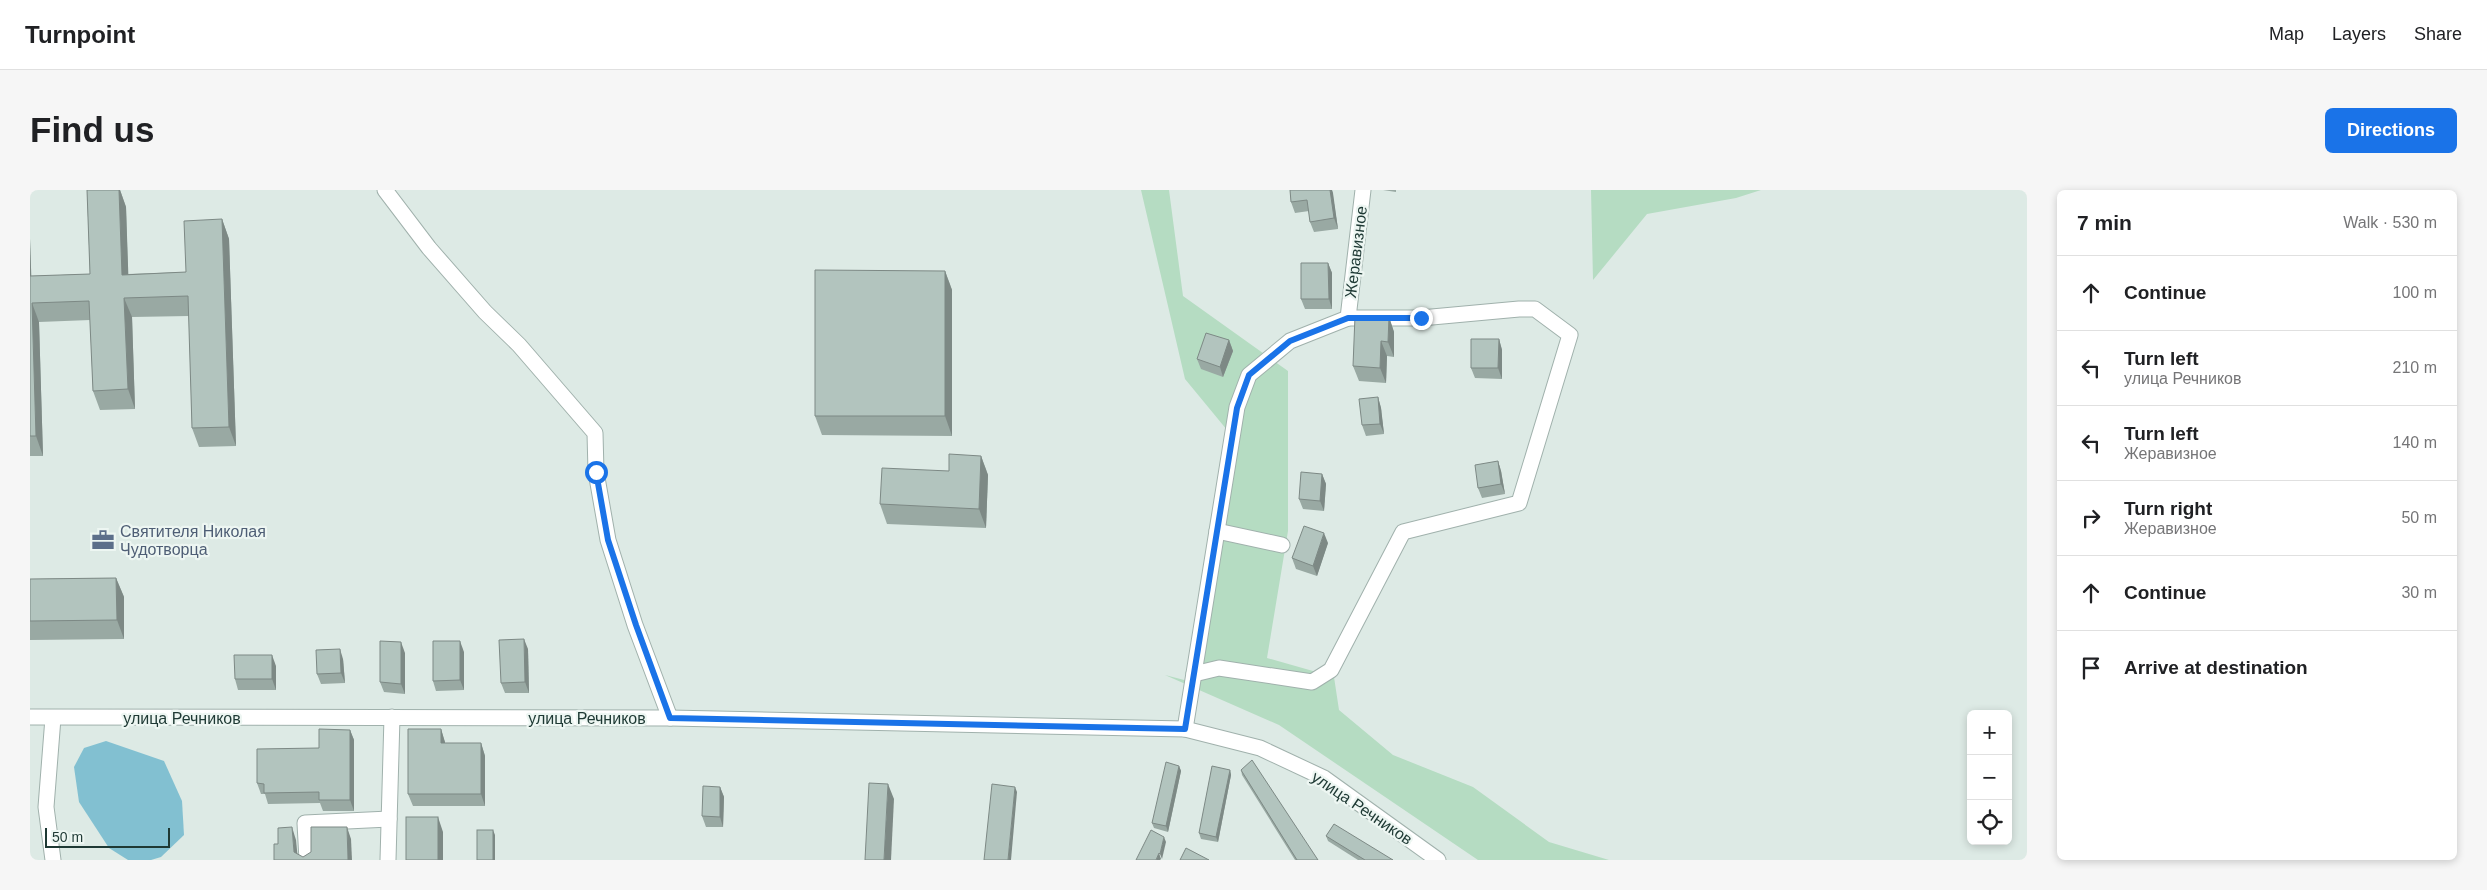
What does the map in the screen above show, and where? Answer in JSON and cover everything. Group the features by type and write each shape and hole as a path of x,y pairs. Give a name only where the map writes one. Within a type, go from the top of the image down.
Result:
{"street":[{"path":"385,190 429,248 478,305 519,345 595,433 596,472 608,540 636,625 670,718"},
{"name":"Жеравизное","path":"1185,729 1237,408 1249,375 1290,341 1348,318 1363,190"},
{"path":"1194,674 1219,668 1312,682 1331,670 1404,532 1519,503 1570,335 1535,309 1421,318 1348,318"},
{"path":"1217,531 1282,545"},
{"path":"388,860 392,717"},
{"name":"улица Речников","path":"30,718 670,718 1185,729 1260,748 1324,778 1438,860"},
{"path":"53,718 46,807 53,860"},
{"path":"308,860 305,823 390,820"}],"green space":[{"path":"1141,190 1169,190 1183,296 1288,371 1288,531 1267,658 1334,677 1339,710 1393,755 1473,787 1549,842 1609,860 1478,860 1279,725 1165,675 1188,681 1232,436 1185,379"},
{"path":"1591,190 1761,190 1736,198 1647,214 1593,280"}],"water":[{"path":"106,741 164,761 182,801 184,835 161,857 151,860 128,860 109,848 79,802 74,767 84,748"}],"building":[{"path":"87,190 119,190 122,275 186,272 184,221 222,219 229,427 192,428 188,296 124,298 128,389 93,391 89,301 32,303 36,436 30,436 30,276 90,274"},
{"path":"1290,190 1330,190 1334,218 1310,222 1307,200 1291,202"},
{"path":"1301,263 1328,263 1329,299 1301,299"},
{"path":"815,270 945,271 945,416 815,416"},
{"path":"1355,316 1389,317 1388,342 1381,341 1380,368 1353,366"},
{"path":"1206,333 1229,340 1220,367 1197,359"},
{"path":"1471,339 1499,339 1498,368 1471,368"},
{"path":"1378,397 1380,424 1362,425 1359,399"},
{"path":"949,454 981,456 979,509 880,504 882,468 949,471"},
{"path":"1498,461 1501,484 1478,488 1475,465"},
{"path":"1301,472 1322,474 1320,501 1299,499"},
{"path":"1304,526 1324,533 1313,566 1292,558"},
{"path":"116,578 117,620 30,621 30,579"},
{"path":"524,639 525,682 501,683 499,640"},
{"path":"380,641 401,642 401,684 380,682"},
{"path":"433,641 460,641 460,680 433,681"},
{"path":"340,649 341,673 317,674 316,650"},
{"path":"234,655 272,655 272,679 235,679"},
{"path":"319,729 350,730 350,800 319,800 319,792 264,793 264,784 257,783 257,749 319,748"},
{"path":"408,729 441,729 441,743 481,743 481,794 408,794"},
{"path":"1252,760 1318,860 1297,860 1241,770"},
{"path":"1166,762 1179,766 1166,826 1152,823"},
{"path":"1212,766 1230,770 1216,837 1199,833"},
{"path":"869,783 888,784 884,860 865,860"},
{"path":"992,784 1015,787 1008,860 984,860"},
{"path":"703,786 720,787 720,817 702,816"},
{"path":"406,817 438,817 438,860 406,860"},
{"path":"1334,824 1393,860 1365,860 1326,836"},
{"path":"292,827 294,852 303,857 311,852 311,827 347,827 348,860 274,860 274,844 278,844 278,828"},
{"path":"477,830 493,830 493,860 477,860"},
{"path":"1151,830 1164,837 1160,854 1156,860 1136,860"},
{"path":"1186,848 1209,860 1180,860"}],"place":[{"name":"Святителя Николая Чудотворца","path":"103,540"}],"route":[{"path":"596,472 603,500 608,540 636,625 670,718 1185,729 1237,408 1249,375 1290,341 1348,318 1421,318"}]}
